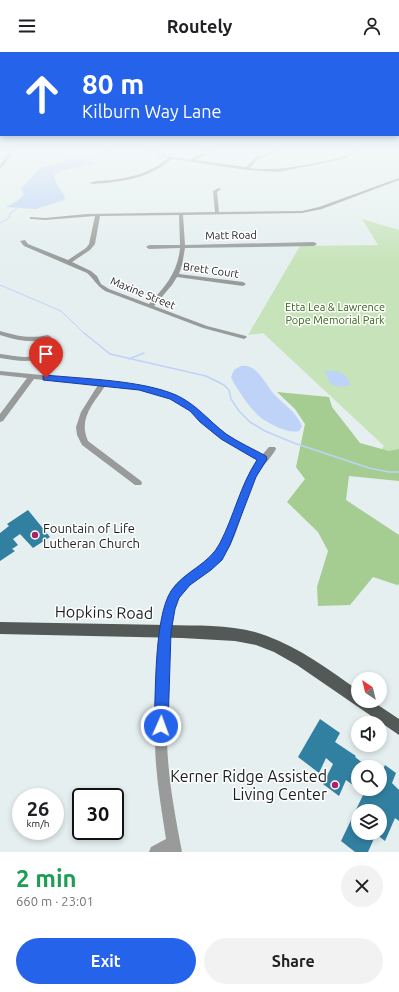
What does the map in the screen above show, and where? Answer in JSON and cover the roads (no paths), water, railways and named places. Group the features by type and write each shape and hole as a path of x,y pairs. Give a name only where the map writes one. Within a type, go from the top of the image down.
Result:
{"main road":[{"name":"Hopkins Road","path":"0,628 236,635 264,641 291,654 351,695"},
{"name":"Hopkins Road","path":"370,708 399,728"}],"street":[{"path":"32,218 45,219 98,215 310,210 375,187"},
{"path":"217,213 215,191 219,189"},
{"path":"150,307 170,286 182,258 183,246 181,214"},
{"path":"68,262 92,244 98,215"},
{"name":"Maxine Street","path":"23,240 26,245 89,272 95,277 99,285 107,290 212,329 244,337"},
{"name":"Matt Road","path":"149,247 314,244"},
{"name":"Brett Court","path":"176,275 243,284"},
{"path":"0,333 21,339 34,340 48,337 50,344 43,356 36,359 0,356"},
{"path":"0,373 103,383 160,392 182,401 193,409 203,420 235,444 263,459"},
{"path":"0,420 32,376"},
{"path":"103,383 80,421 81,436 85,443 138,483"},
{"path":"156,852 174,847 164,788 160,748 165,632 169,609 175,595 186,582 218,557 225,545 251,476 272,449"}],"water":[{"path":"59,187 65,197 64,200 36,209 6,207 22,197 24,194 21,190 22,188"},
{"path":"241,366 252,368 260,375 273,393 296,416 302,426 299,431 295,432 285,430 274,426 261,418 253,410 240,393 231,377 234,370"},
{"path":"325,371 334,371 344,374 351,385 334,386 329,381"}],"waterway":[{"path":"0,223 9,218 10,214 17,208"},
{"path":"0,285 61,311 85,334"},
{"path":"84,333 110,354 130,359"},
{"path":"130,359 144,353"},
{"path":"130,359 206,376 224,385 229,390 231,399 239,411 250,422 265,431 294,443 369,468 389,472 399,472"}],"place":[{"name":"Fountain of Life Lutheran Church","path":"35,535"},
{"name":"Kerner Ridge Assisted Living Center","path":"335,785"}],"park label":[{"name":"Etta Lea & Lawrence Pope Memorial Park","path":"335,313"}]}
